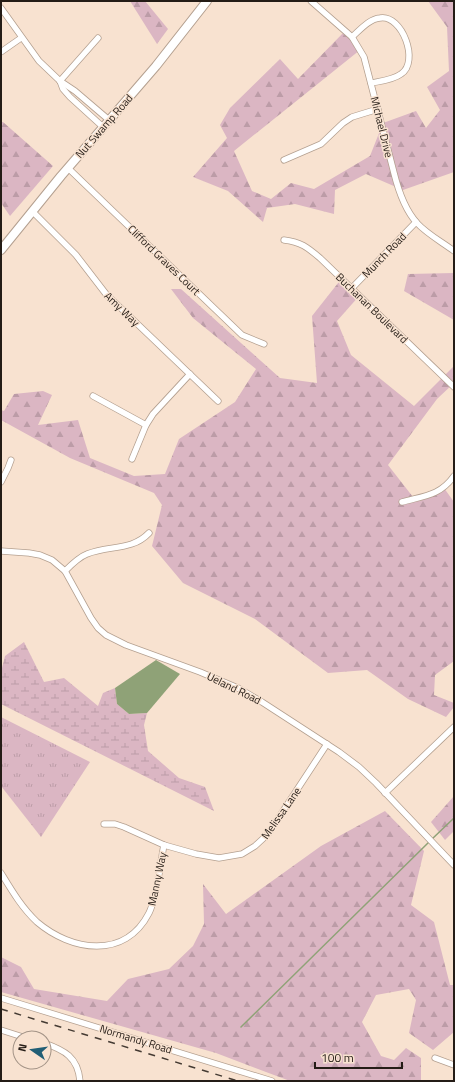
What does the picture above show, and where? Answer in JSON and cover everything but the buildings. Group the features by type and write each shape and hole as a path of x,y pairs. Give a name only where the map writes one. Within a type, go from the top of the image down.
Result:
{"main road":[{"name":"Nut Swamp Road","path":"1,250 68,168 156,66 207,1"}],"street":[{"name":"Michael Drive","path":"311,1 352,36 364,57 399,191 404,202 416,222 454,251"},
{"path":"1,8 21,38 39,61 60,81 75,91 106,123"},
{"path":"352,36 372,20 382,18 392,20 401,30 409,58 407,67 404,72 393,78 371,83"},
{"path":"1,52 21,38"},
{"path":"60,81 98,38"},
{"path":"284,160 321,144 343,123 352,117 378,109"},
{"name":"Clifford Graves Court","path":"68,168 242,335 264,344"},
{"name":"Amy Way","path":"33,212 76,255 106,294 218,401"},
{"name":"Munch Road","path":"351,289 416,222"},
{"name":"Buchanan Boulevard","path":"284,240 298,242 308,248 454,387"},
{"path":"132,459 146,425 156,410 190,374"},
{"path":"92,396 146,425"},
{"path":"1,482 11,460"},
{"path":"402,502 439,491 445,487 454,476"},
{"path":"65,571 86,554 98,550 133,545 141,541 149,533"},
{"name":"Ueland Road","path":"1,551 40,555 58,564 65,571 90,618 106,635 126,645 200,672 238,688 327,744 359,767 454,866"},
{"path":"385,793 454,727"},
{"name":"Melissa Lane","path":"104,824 115,824 164,845 196,854 219,858 242,854 255,846 268,834 327,744"},
{"name":"Manny Way","path":"1,873 20,904 44,927 77,944 92,947 105,946 118,942 130,935 146,919 152,905 164,845"},
{"name":"Normandy Road","path":"1,998 272,1081"},
{"path":"1,1030 12,1034"},
{"path":"52,1046 60,1049 70,1056 77,1067 80,1081"},
{"path":"435,1058 454,1066"}],"green space":[{"path":"130,1 145,1 168,29 157,44"},
{"path":"428,1 454,1 454,172 403,190 366,174 335,190 334,214 295,204 267,208 263,222 228,191 193,177 227,138 220,125 230,108 280,59 298,79 345,31 360,50 234,151 252,191 271,199 291,183 314,189 370,156 383,123 416,111 426,128 440,110 427,87 449,71 447,27"},
{"path":"1,122 3,122 53,166 10,216 1,203"},
{"path":"454,273 454,320 404,291 408,274"},
{"path":"342,278 360,295 337,321 351,355 414,406 454,366 454,383 437,399 388,465 413,497 444,488 454,502 454,661 435,675 434,695 454,703 454,707 446,717 408,699 367,670 328,673 255,619 183,583 152,546 162,505 154,493 70,458 1,420 1,410 4,411 14,394 43,391 52,395 38,425 78,420 90,458 134,476 165,474 179,439 235,402 256,369 193,318 171,289 181,289 280,378 317,383 312,316"},
{"path":"24,642 44,682 64,678 98,706 103,693 115,688 117,704 129,714 147,713 144,725 148,751 179,778 205,787 214,811 1,704 1,672 5,656"},
{"path":"1,717 90,762 41,837 1,786"},
{"path":"454,796 454,831 445,840 431,822"},
{"path":"385,811 424,851 411,905 434,922 450,985 454,985 454,1032 433,1050 409,1033 416,1000 409,989 376,995 362,1022 381,1056 394,1060 406,1048 421,1058 421,1081 290,1081 216,1053 1,992 1,957 21,967 34,989 107,1001 128,979 169,969 193,946 204,924 203,884 226,914 321,846"}],"shaded area":[{"path":"156,660 180,674 147,713 129,714 117,704 115,688"}],"waterway":[{"path":"432,839 454,818"},
{"path":"241,1027 429,842"}],"railway":[{"path":"1,1009 238,1081"}]}
